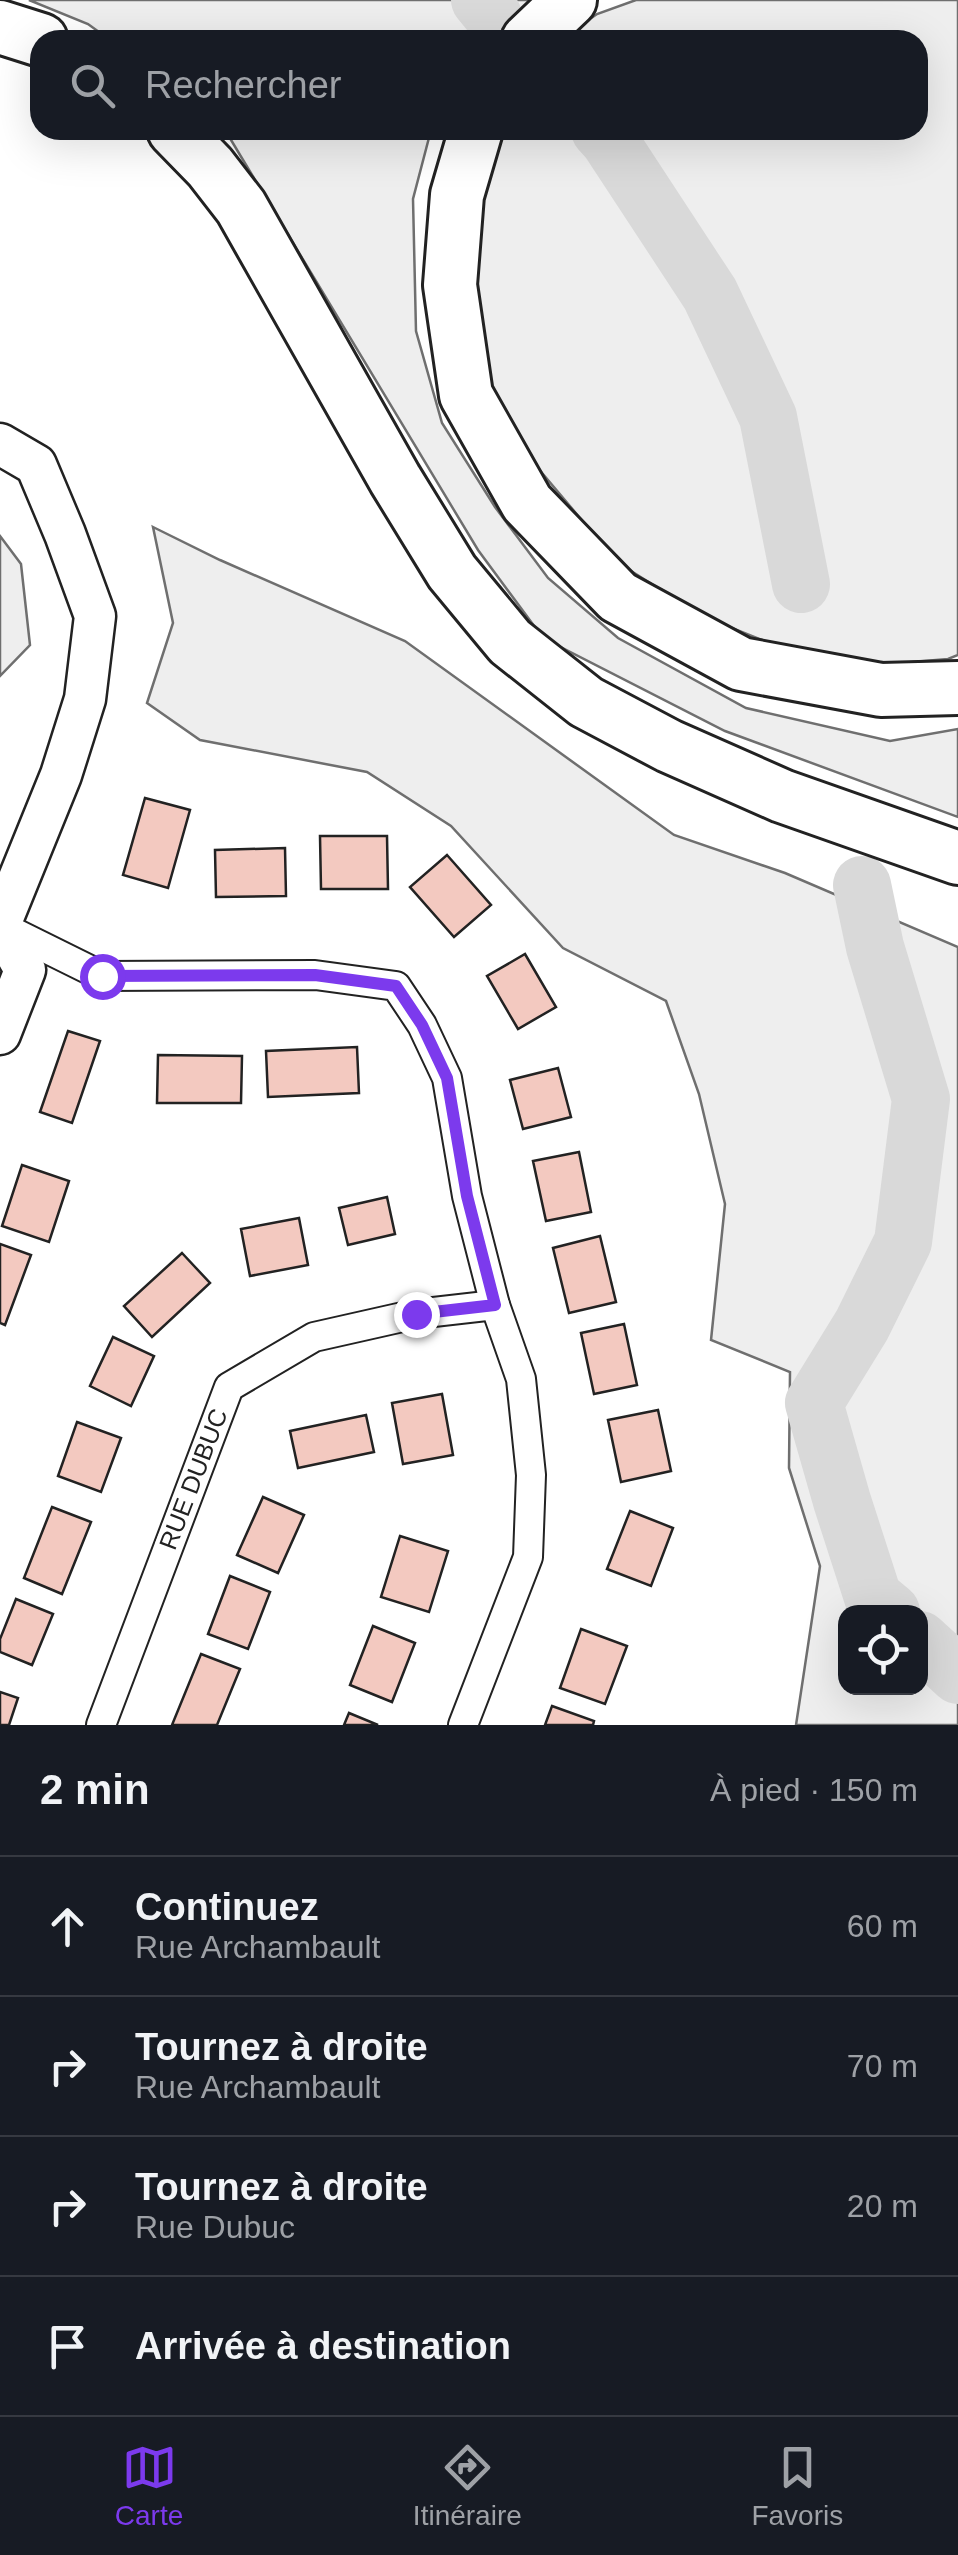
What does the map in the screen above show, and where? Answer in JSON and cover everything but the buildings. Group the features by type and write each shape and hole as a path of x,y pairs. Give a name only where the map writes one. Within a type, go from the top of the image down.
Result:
{"highway":[{"path":"538,30 570,0"},
{"path":"0,27 30,37"},
{"path":"183,140 241,206 452,572 510,642 586,702 669,746 782,796 958,858"},
{"path":"473,140 458,195 450,285 466,394 527,503 618,597 742,664 881,690 958,688"}],"street":[{"path":"0,444 36,465 96,616 85,699 61,775 0,925"},
{"path":"0,925 25,970 0,1034"},
{"path":"0,925 102,976 315,975 396,986 422,1025 447,1078 467,1196 495,1305 521,1379 531,1475 528,1558 463,1725"},
{"name":"RUE DUBUC","path":"102,1725 229,1387 314,1337 416,1314 495,1305"}],"shaded area":[{"path":"29,0 535,0 504,30 96,30"},
{"path":"636,0 958,0 958,655 864,666 789,651 702,616 617,562 537,467 489,398 475,315 476,241 490,156 499,140 928,140 928,30 574,30 597,14"},
{"path":"231,140 428,140 413,199 416,331 442,423 495,507 548,578 618,638 746,708 890,741 958,729 958,817 725,731 543,638 478,550"},
{"path":"153,527 405,641 674,835 785,873 958,947 958,1725 796,1725 820,1566 789,1468 790,1372 711,1340 725,1204 699,1094 666,1001 563,948 451,826 367,772 200,740 147,703 173,623"},
{"path":"0,536 21,564 30,645 0,676"}],"waterway":[{"path":"480,0 493,16"},
{"path":"609,140 710,294 768,417 801,584"},
{"path":"862,885 875,947 921,1099 903,1242 862,1325 814,1403 873,1597 883,1605"},
{"path":"928,1647 958,1675"}],"route":[{"path":"102,976 315,975 396,986 422,1025 447,1078 467,1196 495,1305 416,1314"}]}
